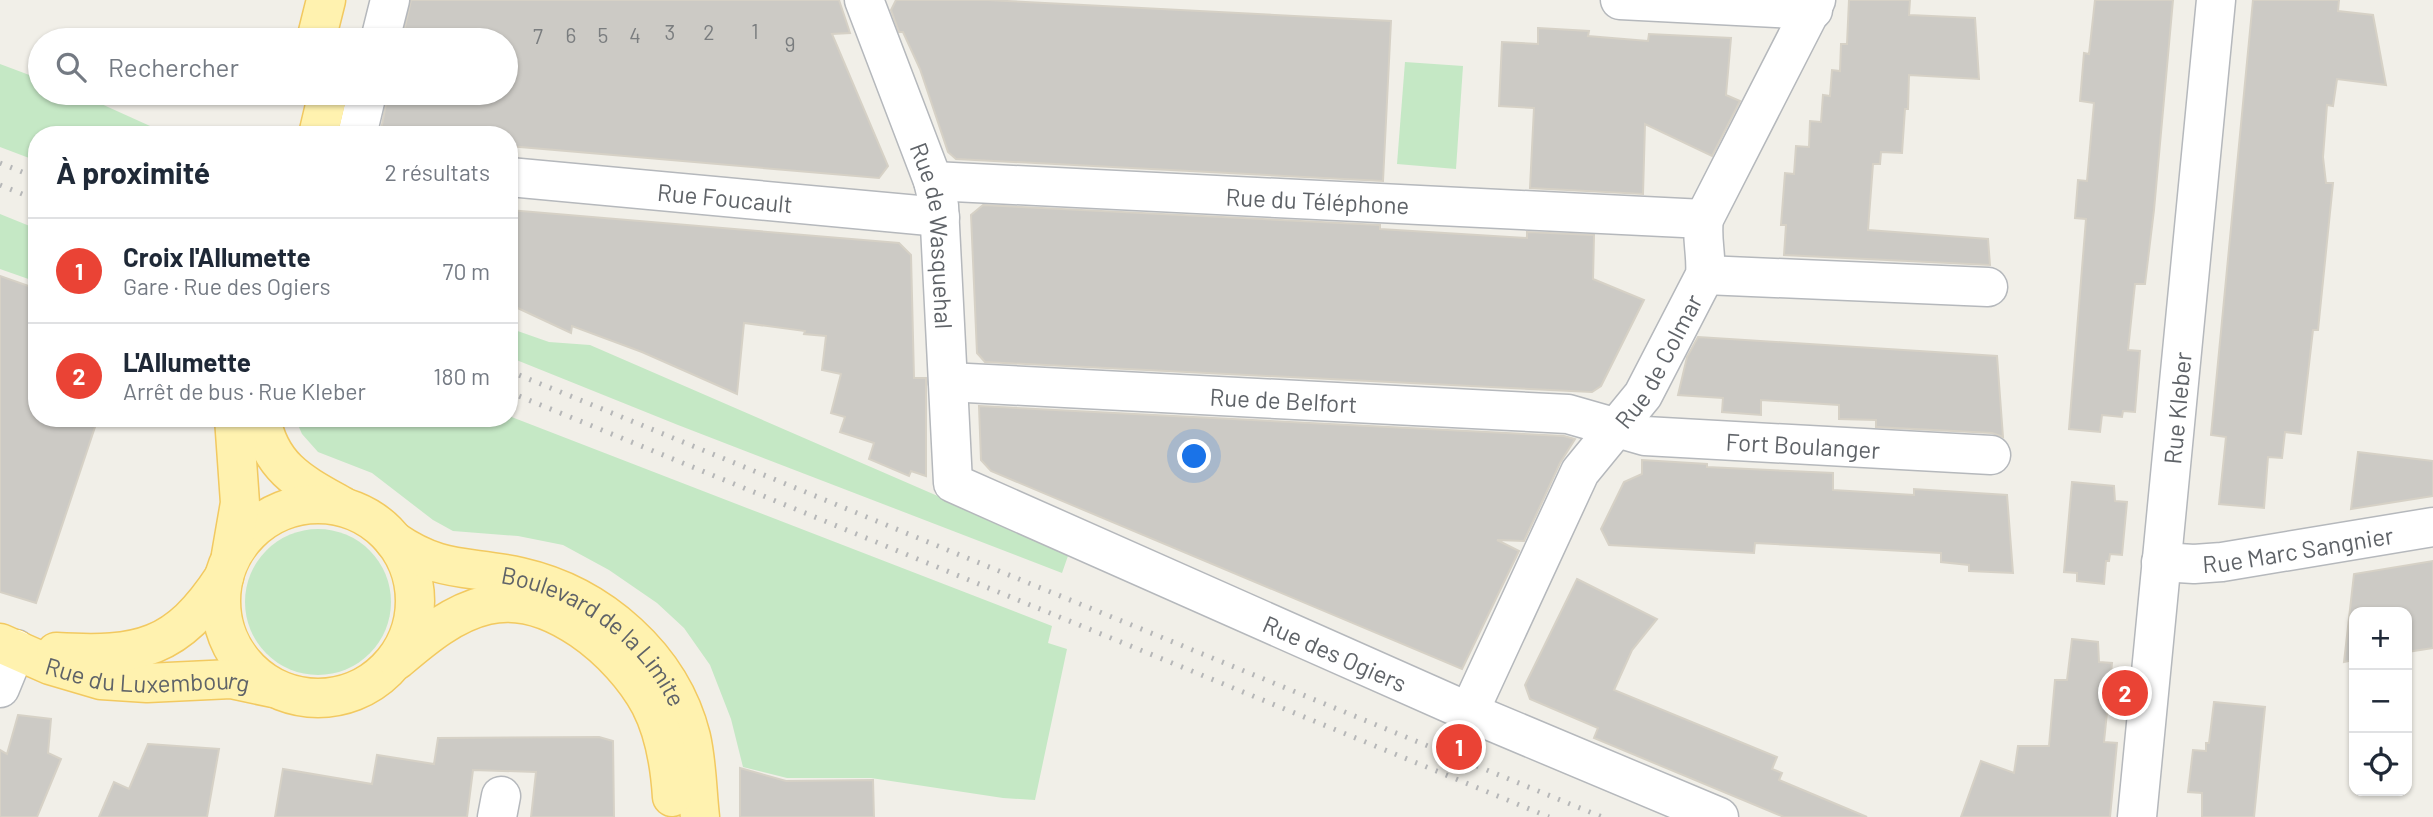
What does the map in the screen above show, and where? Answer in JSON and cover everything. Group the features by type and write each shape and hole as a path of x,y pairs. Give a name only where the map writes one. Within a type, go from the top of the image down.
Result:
{"main road":[{"path":"319,28 326,0"},
{"path":"343,28 350,0"},
{"path":"295,126 301,105"},
{"path":"320,126 325,105"},
{"path":"235,427 240,503 221,592 222,612 232,645 253,672 282,690 309,697 343,694 369,683 390,666 408,635 415,602 409,570 394,541 376,523 302,484 282,466 274,456 263,427"},
{"path":"227,569 242,540 254,528 282,510 314,504 347,508"},
{"name":"Boulevard de la Limite","path":"394,541 412,553 441,565 509,574 562,590 609,618 635,640 657,665 685,718 692,740 700,817"},
{"name":"Rue du Luxembourg","path":"8,646 102,654 151,644 175,633 191,620 205,606 227,569"},
{"name":"Boulevard de la Limite","path":"390,666 432,631 469,611 488,605 531,605 573,624 595,639 620,663 650,705 668,754 673,817"},
{"name":"Rue du Luxembourg","path":"8,646 50,665 101,680 147,683 231,679 282,690"}],"street":[{"path":"383,28 390,0"},
{"name":"Rue de Wasquehal","path":"864,0 937,199 953,483"},
{"path":"1620,0 1815,5 1704,219"},
{"name":"Rue Kleber","path":"2137,817 2216,0"},
{"path":"359,126 364,105"},
{"name":"Rue Foucault","path":"518,177 937,199"},
{"name":"Rue du Téléphone","path":"937,199 1704,219"},
{"name":"Rue de Colmar","path":"1469,712 1580,472 1643,396 1705,275 1707,260 1702,233 1704,219"},
{"path":"1705,275 1988,287"},
{"name":"Rue de Belfort","path":"948,382 1568,414 1616,428"},
{"name":"Fort Boulanger","path":"1616,428 1645,436 1991,455"},
{"name":"Rue des Ogiers","path":"953,483 1469,712 1720,817"},
{"name":"Rue Marc Sangnier","path":"2161,562 2222,562 2433,527"},
{"path":"0,688 8,646"}],"green space":[{"path":"1405,62 1463,66 1456,169 1397,164"},
{"path":"0,64 28,74 28,105 104,105 150,126 28,126 28,158 0,147"},
{"path":"0,214 28,225 28,279 0,269"},
{"path":"518,331 549,342 590,345 1069,553 1062,573 518,361"},
{"path":"518,419 1052,626 1048,643 1067,649 1035,800 1003,798 871,778 787,778 743,767 731,719 710,665 684,628 657,603 609,570 563,545 518,536 453,531 433,520 372,473 318,452 299,427 518,427"},
{"path":"318,529 346,535 369,551 385,574 391,602 385,630 369,653 346,669 318,675 290,669 267,653 251,630 245,602 251,574 267,551 290,535"}],"building":[{"path":"411,0 839,0 850,33 832,34 888,166 879,178 518,147 518,126 382,126 386,105 518,105 518,28 405,28"},
{"path":"896,0 988,0 1391,21 1383,181 956,159 948,152 920,69 903,32 899,32 891,10"},
{"path":"1849,0 1910,0 1909,15 1975,18 1979,79 1909,75 1902,153 1881,152 1880,164 1873,164 1868,230 1988,239 1990,265 1784,255 1786,225 1781,225 1785,173 1794,174 1796,146 1809,147 1810,121 1821,122 1823,95 1830,96 1832,70 1840,71 1841,44 1847,44"},
{"path":"2095,0 2173,0 2145,284 2135,284 2128,350 2140,351 2135,412 2123,411 2122,417 2102,415 2100,432 2069,429 2086,219 2075,218 2078,180 2087,181 2094,103 2080,101 2084,53 2089,54"},
{"path":"2253,0 2339,0 2338,11 2373,15 2386,85 2337,79 2333,106 2327,105 2323,157 2326,183 2333,183 2318,330 2313,330 2301,434 2285,432 2282,458 2268,457 2264,508 2219,504 2226,437 2211,435"},
{"path":"1538,28 1589,31 1588,36 1648,41 1649,34 1731,38 1726,95 1740,101 1712,156 1645,124 1643,194 1530,188 1534,108 1499,106 1502,42 1538,44"},
{"path":"983,205 1380,225 1380,229 1527,238 1527,232 1594,235 1593,279 1644,300 1601,386 1592,392 985,362 977,353 971,215"},
{"path":"518,211 899,243 911,255 914,378 926,378 926,476 911,471 909,476 869,459 874,443 840,432 845,417 831,413 841,374 822,370 826,336 744,323 737,394 642,352 572,326 571,333 518,308"},
{"path":"0,276 28,286 28,427 95,427 36,603 0,592"},
{"path":"1698,337 1997,356 2003,437 1992,433 1876,427 1876,420 1839,419 1839,405 1761,400 1761,415 1722,412 1723,398 1678,395 1687,357"},
{"path":"979,406 1564,436 1575,439 1560,463 1524,541 1497,540 1519,551 1462,669 991,471 981,460"},
{"path":"2358,452 2433,461 2433,496 2351,509"},
{"path":"1642,460 1707,464 1707,467 1833,473 1833,490 1914,495 1914,489 2007,495 2013,573 1969,571 1969,565 1941,562 1941,553 1755,543 1754,553 1609,545 1601,529 1624,482 1642,474"},
{"path":"2072,482 2114,486 2115,501 2127,502 2122,555 2110,554 2109,561 2106,561 2104,584 2077,581 2077,573 2064,572"},
{"path":"2433,561 2433,648 2412,651 2412,607 2350,607 2354,574"},
{"path":"1577,579 1657,619 1632,650 1614,690 1777,757 1772,769 1782,773 1779,780 1867,817 1784,817 1594,738 1598,728 1530,699 1525,685"},
{"path":"2349,618 2349,661 2344,662"},
{"path":"2072,639 2098,642 2099,662 2112,663 2104,742 2117,743 2110,817 1961,817 1981,761 2014,773 2018,746 2049,746 2055,680 2067,680"},
{"path":"2214,702 2265,707 2254,817 2202,817 2202,793 2188,792 2193,750 2206,751"},
{"path":"18,715 51,719 48,753 61,759 37,817 0,817 0,750 7,754"},
{"path":"599,737 613,741 614,817 531,817 536,772 473,770 467,817 275,817 283,769 372,784 377,755 434,764 438,738"},
{"path":"148,744 219,749 207,817 99,817 114,782 129,789"},
{"path":"740,768 786,781 873,780 874,817 740,817"}],"railway":[{"path":"0,163 28,174"},
{"path":"0,185 28,196"},
{"path":"518,375 1602,817"},
{"path":"518,396 1549,817"}],"place":[{"name":"L'Allumette","path":"2125,693"},
{"name":"Croix l'Allumette","path":"1459,747"}]}
